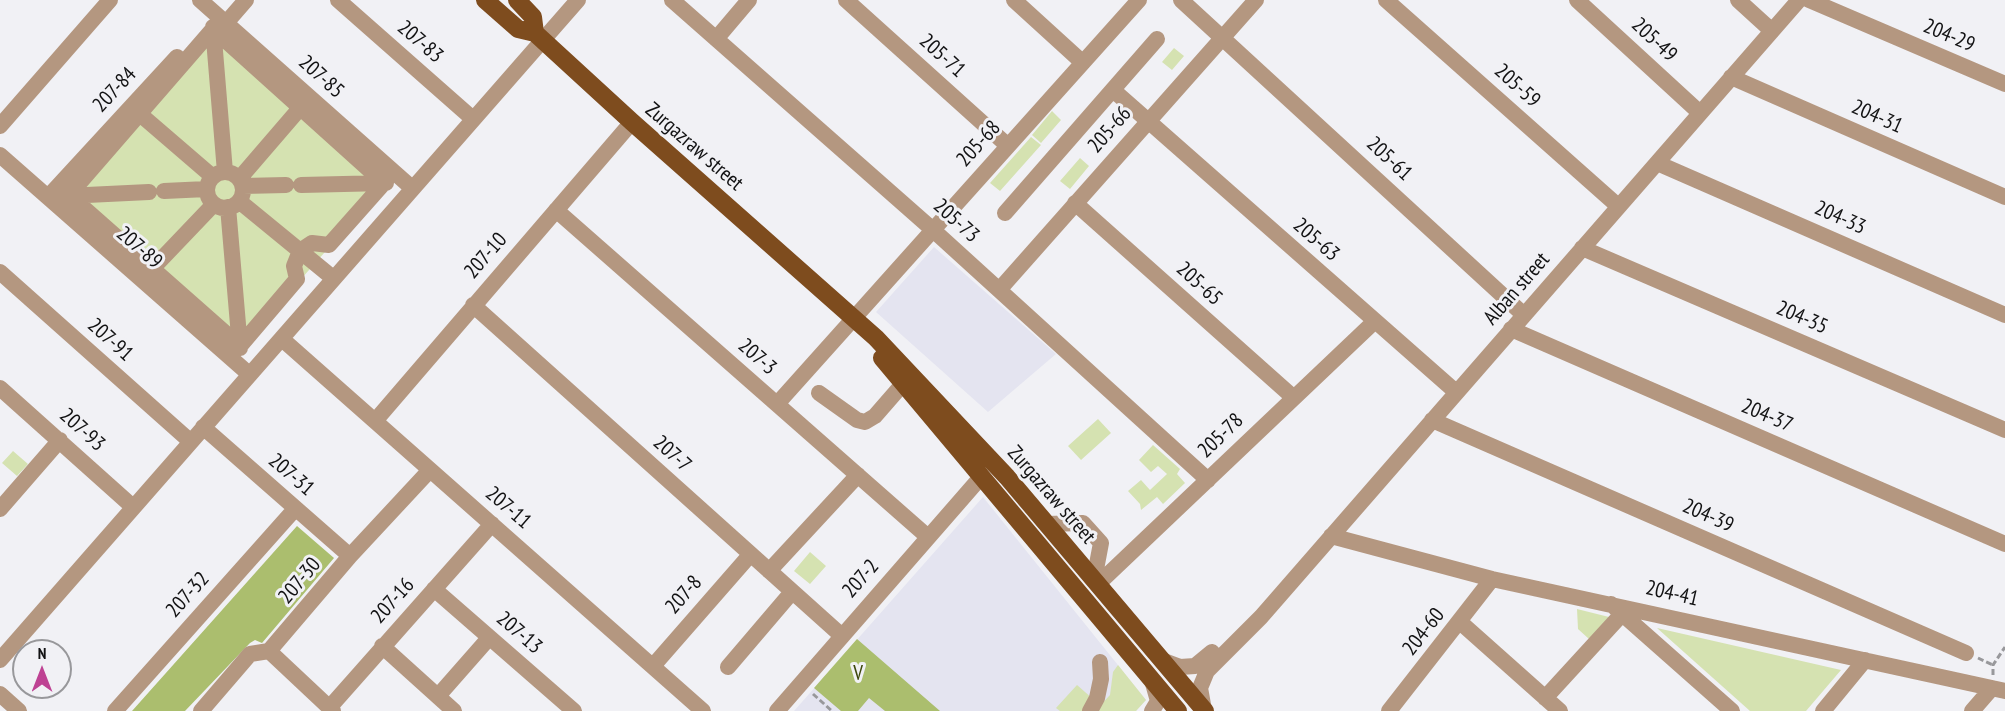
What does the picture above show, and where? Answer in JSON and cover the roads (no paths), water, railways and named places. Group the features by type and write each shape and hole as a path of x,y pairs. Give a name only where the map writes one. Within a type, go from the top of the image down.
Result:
{"main road":[{"name":"Zurgazraw street","path":"485,0 518,28 538,35 632,122 876,338 970,436 1204,710"},
{"name":"Zurgazraw street","path":"516,0 533,17 538,35"},
{"name":"Zurgazraw street","path":"852,318 903,385 1178,711"}],"street":[{"path":"0,126 110,0"},
{"name":"207-85","path":"200,0 217,23 412,188"},
{"name":"207-84","path":"48,197 136,111 217,23 246,0"},
{"name":"207-83","path":"338,0 473,119"},
{"path":"0,660 473,119 538,35 578,0"},
{"name":"205-73","path":"672,0 932,229 1208,480"},
{"path":"716,39 749,0"},
{"name":"205-71","path":"846,0 1008,145"},
{"path":"1014,0 1082,62"},
{"name":"205-68","path":"777,404 1139,0"},
{"name":"205-61","path":"1181,0 1524,315"},
{"name":"205-66","path":"999,290 1256,0"},
{"name":"205-59","path":"1386,0 1618,206"},
{"name":"205-49","path":"1577,0 1700,114"},
{"path":"1738,0 1772,30"},
{"name":"Alban street","path":"1268,607 1799,0"},
{"name":"204-29","path":"1809,0 2005,84"},
{"path":"217,23 301,107 385,183"},
{"path":"217,23 226,189 240,347"},
{"path":"1005,213 1158,39"},
{"name":"204-31","path":"1731,77 2005,197"},
{"name":"205-63","path":"1113,90 1456,392"},
{"path":"152,269 301,107"},
{"path":"68,196 136,111 333,278"},
{"name":"207-10","path":"375,421 632,122"},
{"name":"207-89","path":"0,155 249,375"},
{"name":"204-33","path":"1657,164 2005,315"},
{"path":"68,196 293,184 385,183"},
{"path":"240,347 297,279 294,266 300,251 312,243 329,245 385,183"},
{"path":"68,196 240,347"},
{"name":"205-65","path":"1075,203 1294,398"},
{"name":"207-3","path":"556,210 928,537"},
{"name":"204-35","path":"1582,248 2005,430"},
{"name":"207-91","path":"0,272 190,442"},
{"name":"207-7","path":"473,305 842,636"},
{"name":"205-78","path":"1096,582 1208,480 1375,321"},
{"name":"204-37","path":"1511,329 2005,544"},
{"name":"207-11","path":"282,339 704,711"},
{"path":"819,393 857,420 865,422 875,416 903,385"},
{"name":"207-93","path":"0,388 134,507"},
{"name":"204-39","path":"1432,420 1966,653"},
{"name":"207-31","path":"203,427 350,556"},
{"path":"0,509 60,440"},
{"name":"207-30","path":"206,709 250,654 269,651 350,556 430,470"},
{"path":"769,571 858,475"},
{"name":"207-2","path":"777,711 981,477"},
{"name":"207-32","path":"115,711 295,509"},
{"path":"1046,524 1083,523 1101,543 1096,582"},
{"name":"207-16","path":"331,710 382,646 492,524"},
{"name":"204-41","path":"1330,536 1492,579 1999,690"},
{"name":"207-8","path":"652,666 750,555"},
{"name":"204-60","path":"1391,710 1492,579"},
{"name":"207-13","path":"434,590 574,711"},
{"path":"728,668 792,592"},
{"path":"1610,603 1732,711"},
{"path":"1164,661 1180,667 1200,664 1248,618 1268,607"},
{"path":"1204,710 1200,688 1207,671 1268,607"},
{"path":"1545,698 1623,614"},
{"path":"1460,622 1560,711"},
{"path":"438,696 489,638"},
{"path":"382,646 454,711"},
{"path":"269,651 331,710"},
{"path":"1823,711 1865,660"},
{"path":"1089,711 1100,688 1100,662"},
{"path":"1152,679 1158,701 1152,711"},
{"path":"1972,711 1999,690"},
{"path":"0,694 19,711"}],"park label":[{"name":"V","path":"858,674"}]}
